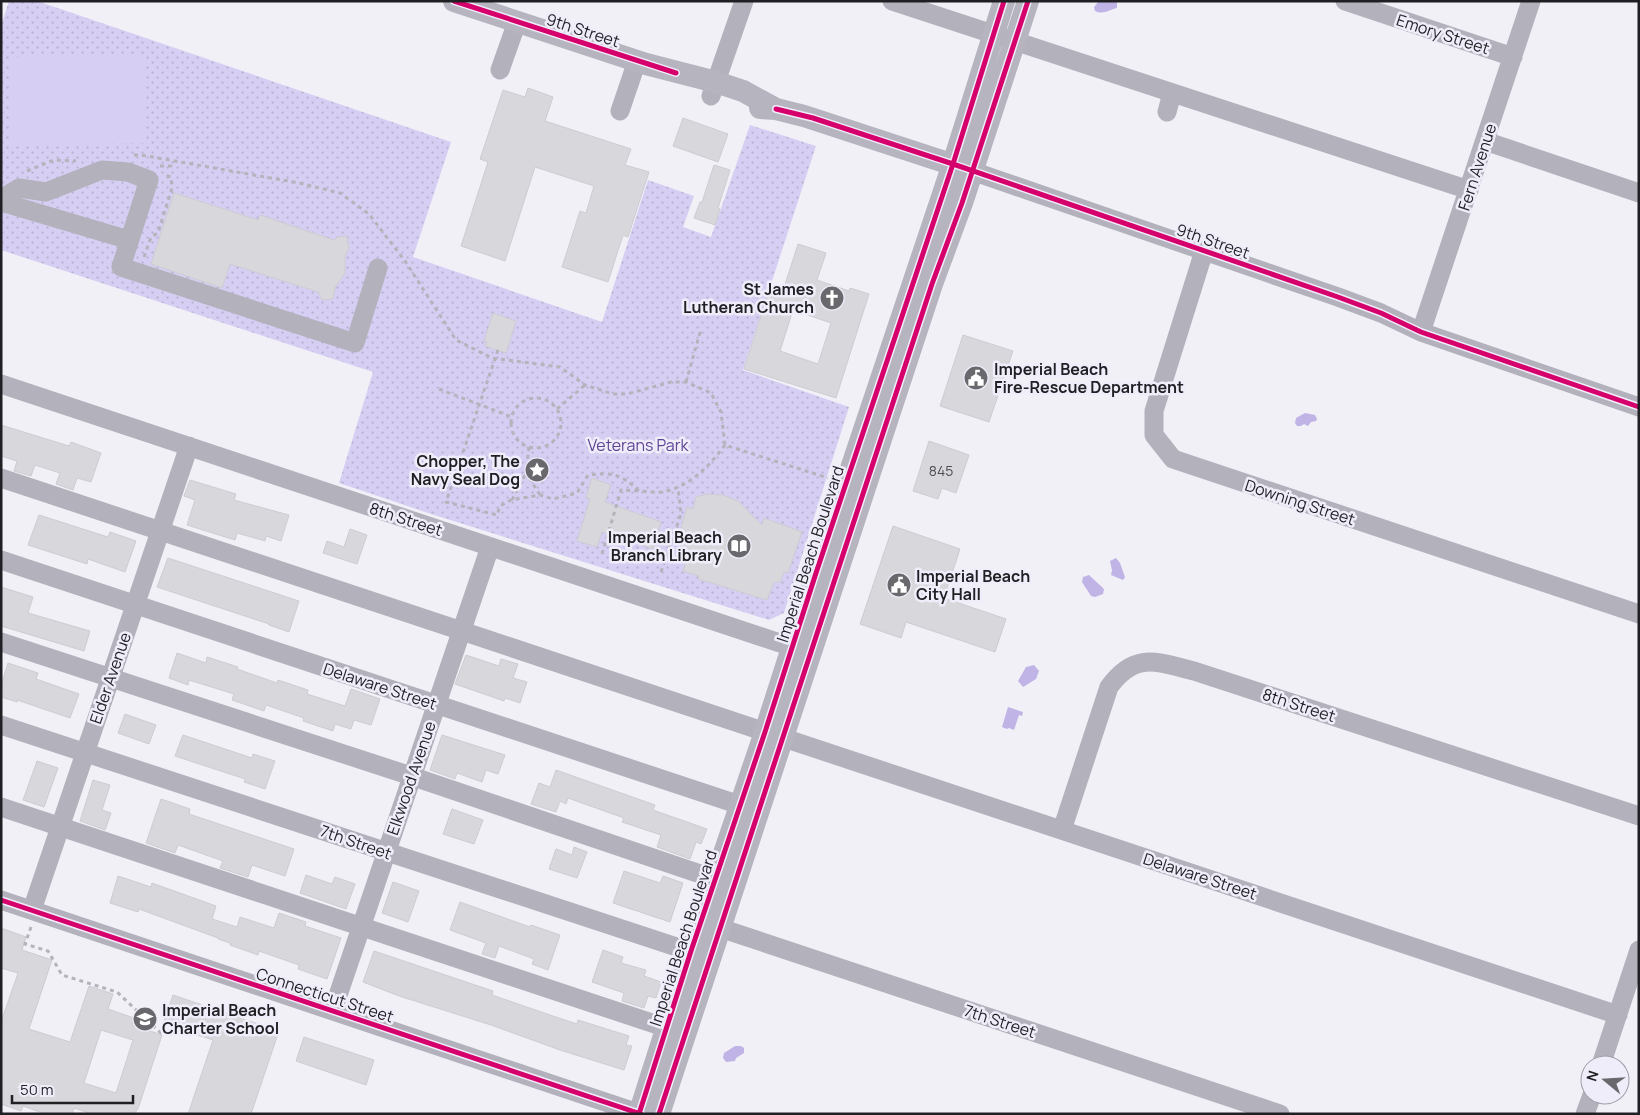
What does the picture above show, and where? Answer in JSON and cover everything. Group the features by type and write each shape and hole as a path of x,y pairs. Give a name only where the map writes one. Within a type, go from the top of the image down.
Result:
{"main road":[{"name":"9th Street","path":"454,1 676,73 714,89 751,108 776,108 813,118 963,168"},
{"name":"Imperial Beach Boulevard","path":"640,1114 667,1028 701,955 720,928 749,808 802,650 932,284 963,168 993,35 1004,1"},
{"name":"Imperial Beach Boulevard","path":"963,168 1015,42 1028,1"},
{"name":"Imperial Beach Boulevard","path":"660,1114 701,955 715,879 749,808"}],"street":[{"path":"714,89 744,1"},
{"path":"892,1 1469,190"},
{"name":"Emory Street","path":"1345,1 1513,57"},
{"name":"Fern Avenue","path":"1421,332 1531,1"},
{"path":"500,70 517,22"},
{"path":"620,111 637,61"},
{"path":"1167,112 1172,93"},
{"path":"1485,142 1639,193"},
{"name":"9th Street","path":"963,168 1338,296 1381,313 1421,332 1639,407"},
{"path":"1,200 19,188 46,192 102,170 128,172 149,180 121,267 355,343 378,268"},
{"path":"1,200 129,240"},
{"name":"Downing Street","path":"1204,251 1154,411 1154,435 1173,459 1639,614"},
{"name":"8th Street","path":"1,384 802,650"},
{"name":"Elder Avenue","path":"32,918 60,826 189,446"},
{"name":"Delaware Street","path":"1,478 1618,1015"},
{"name":"Elkwood Avenue","path":"333,1010 460,630 490,547"},
{"name":"Delaware Street","path":"1,560 749,808"},
{"path":"1,642 411,776 715,879"},
{"name":"8th Street","path":"1062,830 1109,686 1128,667 1144,662 1153,662 1194,671 1639,816"},
{"name":"7th Street","path":"1,724 701,955"},
{"path":"1,807 667,1028"},
{"name":"Connecticut Street","path":"1,900 32,918 333,1010 640,1114"},
{"name":"7th Street","path":"720,928 1280,1114"},
{"path":"1604,1055 1639,950"}],"path":[{"path":"133,156 141,155 299,183 340,193 369,214 405,261 456,340 495,358 560,367 585,385 613,394 628,394 671,382 686,382 711,393 721,412 725,444 710,466 684,485 662,492 621,490 602,554"},
{"path":"22,173 54,160 84,160"},
{"path":"140,273 151,237 158,233 172,188 171,177"},
{"path":"686,382 701,329"},
{"path":"498,350 446,502 497,515 500,506 511,500 540,496 553,499 576,492 588,475 608,473 628,480 639,491"},
{"path":"557,409 585,385"},
{"path":"439,389 480,403 512,417"},
{"path":"535,397 550,402 557,409 560,427 554,439 543,446 530,447 522,444 514,435 511,424 513,411 520,403 535,397"},
{"path":"725,444 831,479"},
{"path":"511,500 526,473 530,447"},
{"path":"526,473 540,496"},
{"path":"661,572 681,514 678,487"},
{"path":"32,918 25,944 48,951 62,975 117,992 162,1034"}],"green space":[{"name":"Veterans Park","path":"9,1 37,1 451,142 413,257 602,322 648,180 694,196 683,227 711,237 750,125 816,146 743,370 849,407 784,613 769,620 431,514 339,483 373,372 1,250 1,26"},
{"path":"145,54 146,143 11,145 9,57"}],"shaded area":[{"path":"1099,1 1117,1 1117,8 1103,12 1095,11 1094,7"},
{"path":"1305,413 1315,415 1316,421 1311,422 1308,426 1304,424 1297,426 1295,423 1296,418"},
{"path":"1116,558 1125,577 1123,580 1111,575 1110,561"},
{"path":"1089,575 1104,589 1103,594 1095,597 1091,596 1082,582 1083,577"},
{"path":"1034,665 1039,671 1036,679 1023,687 1018,681 1026,667"},
{"path":"1008,707 1023,712 1022,716 1019,715 1014,730 1002,727"},
{"path":"735,1046 744,1048 744,1053 736,1058 735,1061 726,1062 723,1058 724,1053"}],"building":[{"path":"528,88 553,97 545,121 631,149 625,165 649,172 628,237 623,235 608,282 562,267 580,211 586,213 594,186 535,167 505,261 461,246 488,162 480,159 503,90 525,97"},
{"path":"683,118 728,134 718,162 673,146"},
{"path":"714,165 730,170 718,208 720,209 715,225 694,218 700,202 702,202"},
{"path":"174,193 258,220 260,215 334,240 338,237 347,236 349,248 345,256 345,273 335,288 333,299 322,300 318,292 230,264 222,288 151,264"},
{"path":"798,244 826,253 817,280 849,291 850,288 869,294 836,398 744,369 768,293 781,297","holes":["793,310 831,323 818,364 780,351"]},
{"path":"493,313 516,321 506,353 485,346 487,342 484,341"},
{"name":"Imperial Beach Fire-Rescue Department","path":"963,335 1013,351 989,422 940,406"},
{"path":"1,425 69,446 71,442 101,453 91,482 77,478 73,490 56,484 60,473 35,465 31,476 14,471 17,461 1,456"},
{"path":"929,441 969,455 956,493 942,488 938,499 913,491"},
{"path":"592,478 611,485 605,502 661,522 653,549 602,532 597,547 577,541 590,499 586,497"},
{"path":"190,480 236,494 234,500 289,515 281,541 266,536 265,541 237,533 235,540 187,525 195,500 184,496"},
{"name":"Imperial Beach Branch Library","path":"707,494 723,495 738,501 762,525 764,518 802,532 788,573 784,572 780,582 774,582 767,600 698,579 699,576 683,571 688,556 679,553 683,540 678,538 687,507 693,509 696,497"},
{"path":"39,515 108,537 110,532 136,541 125,572 88,559 87,564 28,545"},
{"name":"Imperial Beach City Hall","path":"893,526 960,549 944,598 1006,619 995,652 906,622 901,638 860,624"},
{"path":"350,529 367,535 357,564 323,553 327,541 344,547"},
{"path":"168,558 299,601 289,632 157,587"},
{"path":"1,587 33,597 28,613 90,631 84,651 1,626"},
{"path":"177,653 206,663 207,657 277,683 278,680 308,690 307,694 345,706 351,689 380,699 371,725 354,720 351,729 335,724 333,731 303,721 304,718 266,705 264,711 232,700 234,694 189,680 188,685 169,678"},
{"path":"466,655 499,666 501,659 518,664 513,678 527,682 520,703 505,698 504,701 455,684"},
{"path":"8,663 38,673 36,679 79,694 70,718 17,700 17,702 1,697 1,686"},
{"path":"125,714 156,725 149,744 118,733"},
{"path":"183,735 252,758 253,754 275,761 265,789 244,782 245,779 175,756"},
{"path":"442,735 505,755 498,774 486,770 482,782 457,773 455,779 430,770"},
{"path":"37,761 58,768 44,807 23,800"},
{"path":"556,770 655,805 653,810 707,829 701,844 696,842 690,859 657,847 661,835 622,822 624,818 568,798 566,804 560,801 556,812 531,804 539,783 550,787"},
{"path":"93,780 110,785 102,810 111,813 105,830 80,821"},
{"path":"161,799 190,809 189,814 294,849 285,876 252,865 248,877 220,868 223,861 178,845 175,853 146,843"},
{"path":"452,809 483,820 474,844 443,834"},
{"path":"574,847 587,852 577,878 549,869 556,849 572,855"},
{"path":"624,871 660,883 663,876 683,883 670,922 613,903"},
{"path":"306,875 332,884 335,877 355,884 346,909 300,893"},
{"path":"118,876 151,887 152,883 216,906 212,919 237,927 240,917 274,928 279,913 306,922 305,926 341,938 327,979 298,969 299,965 259,951 258,955 139,909 138,912 110,903"},
{"path":"393,882 419,891 408,922 382,913"},
{"path":"460,902 530,927 531,925 560,935 548,970 532,964 534,959 499,946 495,958 482,954 486,943 450,930"},
{"path":"1,928 26,937 22,950 52,960 29,1029 70,1042 89,986 113,994 108,1009 134,1018 132,1025 162,1035 135,1114 92,1114 74,1108 72,1114 45,1114 23,1106 21,1111 1,1104 1,1022 18,973 1,968","holes":["101,1030 133,1040 116,1093 84,1083"]},
{"path":"603,950 623,957 621,963 646,970 644,976 661,982 656,998 648,996 644,1008 622,1001 624,993 592,982"},
{"path":"374,951 493,991 492,995 577,1024 578,1020 629,1036 626,1045 632,1046 624,1070 399,996 363,982"},
{"path":"173,995 279,1031 251,1114 188,1114 213,1040 163,1024"},
{"path":"304,1037 374,1060 366,1085 296,1061"}],"cycle path":[{"path":"454,1 676,73"},
{"path":"639,1114 691,951 953,164 1004,1"},
{"path":"659,1114 932,284 962,203 1028,1"},
{"path":"776,109 813,118 953,164 1338,297 1381,313 1421,332 1639,407"},
{"path":"1,900 641,1114"}],"place":[{"name":"St James Lutheran Church","path":"832,298"},
{"name":"Imperial Beach Fire-Rescue Department","path":"976,378"},
{"name":"Chopper, The Navy Seal Dog","path":"537,470"},
{"name":"Imperial Beach Branch Library","path":"739,546"},
{"name":"Imperial Beach City Hall","path":"899,585"},
{"name":"Imperial Beach Charter School","path":"145,1019"}]}
